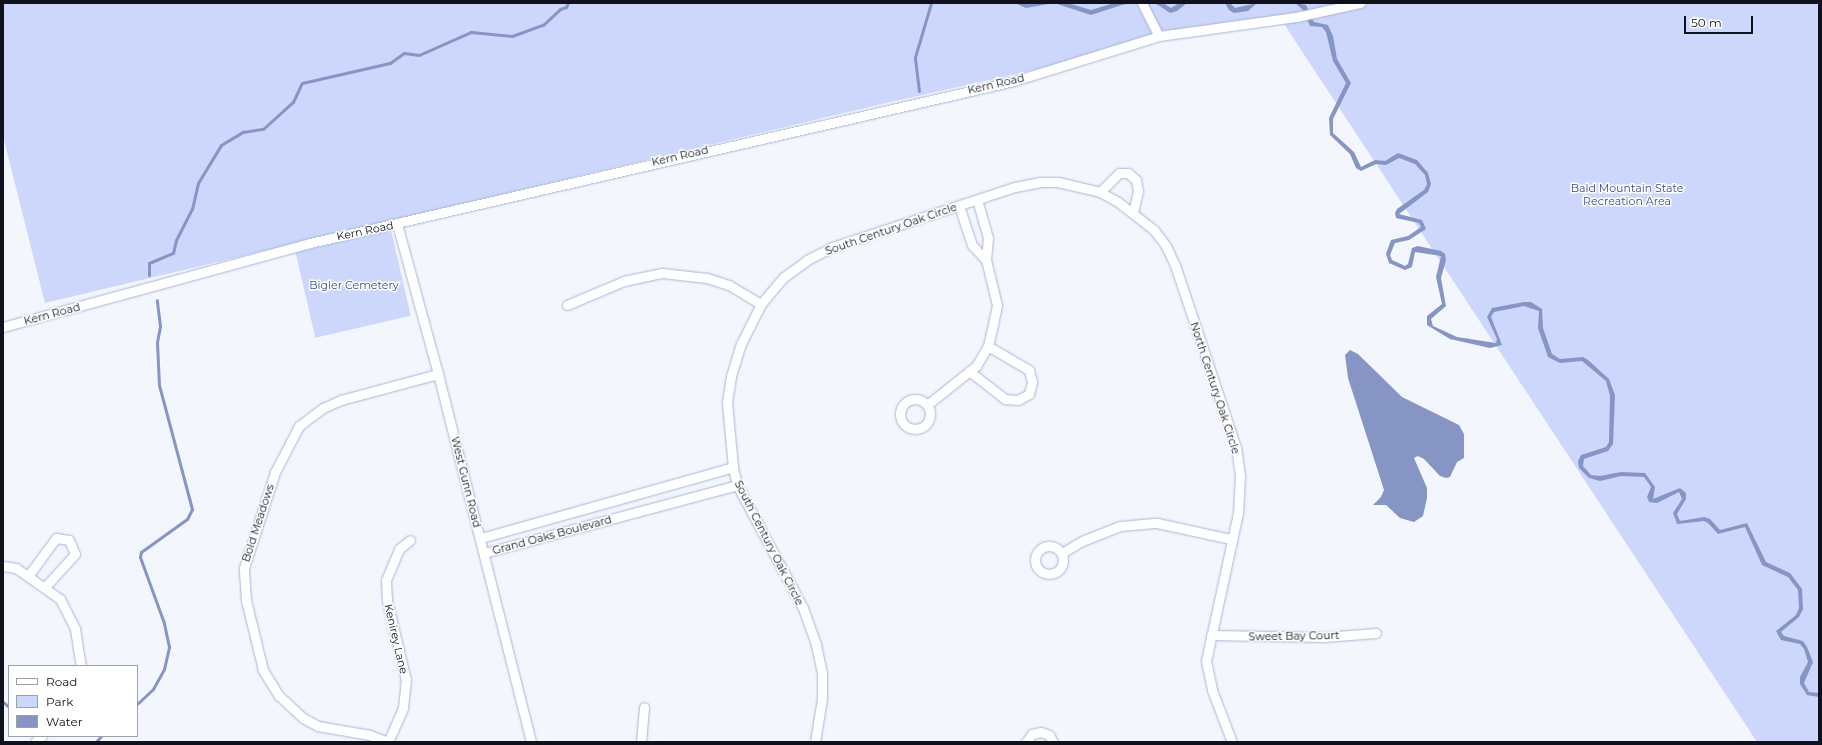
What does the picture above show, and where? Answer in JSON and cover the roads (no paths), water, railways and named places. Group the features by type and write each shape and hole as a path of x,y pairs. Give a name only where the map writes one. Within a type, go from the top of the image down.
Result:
{"street":[{"path":"1142,3 1159,36"},
{"name":"Kern Road","path":"3,327 310,243 397,224 664,159 1014,81 1159,36 1296,17 1360,3"},
{"path":"1100,192 1119,173 1128,173 1136,180 1138,191 1133,212"},
{"name":"North Century Oak Circle","path":"977,200 1040,182 1070,184 1100,192 1133,212 1154,230 1175,265 1236,447 1240,476 1238,513 1231,539 1206,661 1212,690 1232,742"},
{"path":"927,405 976,366 988,346 997,305 986,260 988,238 977,200"},
{"name":"South Century Oak Circle","path":"815,742 822,699 822,673 816,644 803,608 737,485 733,467 728,423 731,376 741,344 761,304 784,277 807,260 832,247 977,200"},
{"path":"959,206 972,246 986,260"},
{"name":"West Gunn Road","path":"397,224 438,374 530,742"},
{"path":"567,305 624,281 662,273 707,278 729,285 761,304"},
{"path":"969,371 1005,399 1018,400 1029,394 1032,382 1029,370 988,346"},
{"name":"Bold Meadows","path":"388,742 370,735 318,726 303,718 279,696 262,670 246,600 244,568 275,472 299,426 323,408 341,400 438,374"},
{"name":"Grand Oaks Boulevard","path":"480,538 733,467"},
{"name":"Grand Oaks Boulevard","path":"484,554 737,485"},
{"name":"Grand Oaks Boulevard","path":"614,500 619,517"},
{"path":"1062,553 1082,541 1120,526 1157,523 1231,539"},
{"path":"28,576 56,538 69,540 75,554 45,587"},
{"name":"Kenirey Lane","path":"388,742 403,708 406,680 387,600 386,580 398,549 410,540"},
{"path":"3,566 16,568 45,587 60,600 70,615 79,645 81,665"},
{"name":"Sweet Bay Court","path":"1212,635 1324,637 1376,633"},
{"path":"641,742 644,707"},
{"path":"1026,742 1032,734 1041,732 1049,736 1053,742"}],"water":[{"path":"1015,3 1054,3 1026,8"},
{"path":"1054,3 1068,3 1091,10 1114,3 1125,4 1091,15"},
{"path":"1155,3 1163,3 1171,8 1179,3 1187,3 1177,11 1170,13"},
{"path":"1225,3 1230,3 1235,8 1257,3 1248,11 1234,13 1229,10"},
{"path":"1295,3 1306,5 1314,22 1328,25 1333,36 1337,59 1351,83 1333,119 1333,133 1354,152 1361,167 1375,160 1385,161 1398,153 1417,160 1428,173 1431,184 1428,192 1399,214 1422,220 1426,229 1409,240 1395,243 1390,255 1392,260 1405,266 1408,264 1412,248 1418,246 1441,251 1445,254 1446,260 1441,278 1446,306 1431,319 1433,326 1457,337 1496,343 1497,339 1487,317 1492,308 1531,302 1542,309 1543,328 1552,354 1560,359 1583,357 1588,360 1609,379 1615,395 1613,444 1608,451 1584,459 1583,466 1591,475 1600,476 1621,472 1645,473 1655,487 1653,499 1680,488 1686,493 1686,499 1677,514 1680,521 1704,517 1710,519 1720,530 1747,523 1766,562 1790,573 1802,589 1803,609 1799,617 1781,632 1784,636 1803,641 1807,647 1813,662 1804,683 1809,692 1819,693 1819,697 1807,695 1800,684 1800,677 1808,662 1804,649 1800,644 1781,640 1776,631 1796,615 1799,608 1798,590 1788,577 1762,565 1745,527 1718,534 1708,523 1704,521 1677,524 1673,513 1682,499 1679,492 1657,503 1649,502 1647,497 1651,487 1644,477 1621,476 1600,481 1589,478 1579,468 1578,461 1581,455 1606,447 1609,442 1610,396 1606,381 1582,361 1560,363 1548,357 1538,328 1539,311 1524,306 1494,312 1491,317 1502,345 1490,348 1450,339 1427,325 1427,316 1442,304 1436,277 1441,256 1415,252 1412,267 1405,270 1389,263 1386,254 1391,240 1408,236 1421,227 1419,223 1396,218 1395,213 1397,209 1424,190 1427,184 1425,175 1415,164 1399,158 1386,165 1376,164 1361,171 1356,168 1350,154 1330,135 1329,118 1346,83 1333,61 1326,32 1322,27 1310,26 1303,10"},
{"path":"1350,350 1358,354 1402,397 1459,425 1464,434 1464,458 1457,462 1450,477 1446,478 1440,476 1424,459 1418,456 1414,458 1427,488 1427,498 1423,516 1414,522 1400,518 1386,505 1373,505 1381,497 1384,490 1348,378 1345,355"}],"waterway":[{"path":"149,275 149,263 173,253 176,240 192,209 198,183 221,145 243,132 263,129 293,102 302,83 390,63 404,53 419,55 471,32 512,36 543,25 560,9 566,7 568,3"},
{"path":"919,91 915,57 931,3"},
{"path":"138,703 153,689 164,669 169,647 164,623 140,557 141,552 187,519 192,509 159,385 157,342 160,326 157,300"},
{"path":"3,702 8,706"},
{"path":"96,742 100,737"}],"park label":[{"name":"Bald Mountain State Recreation Area","path":"1627,195"},
{"name":"Bigler Cemetery","path":"354,285"}]}
